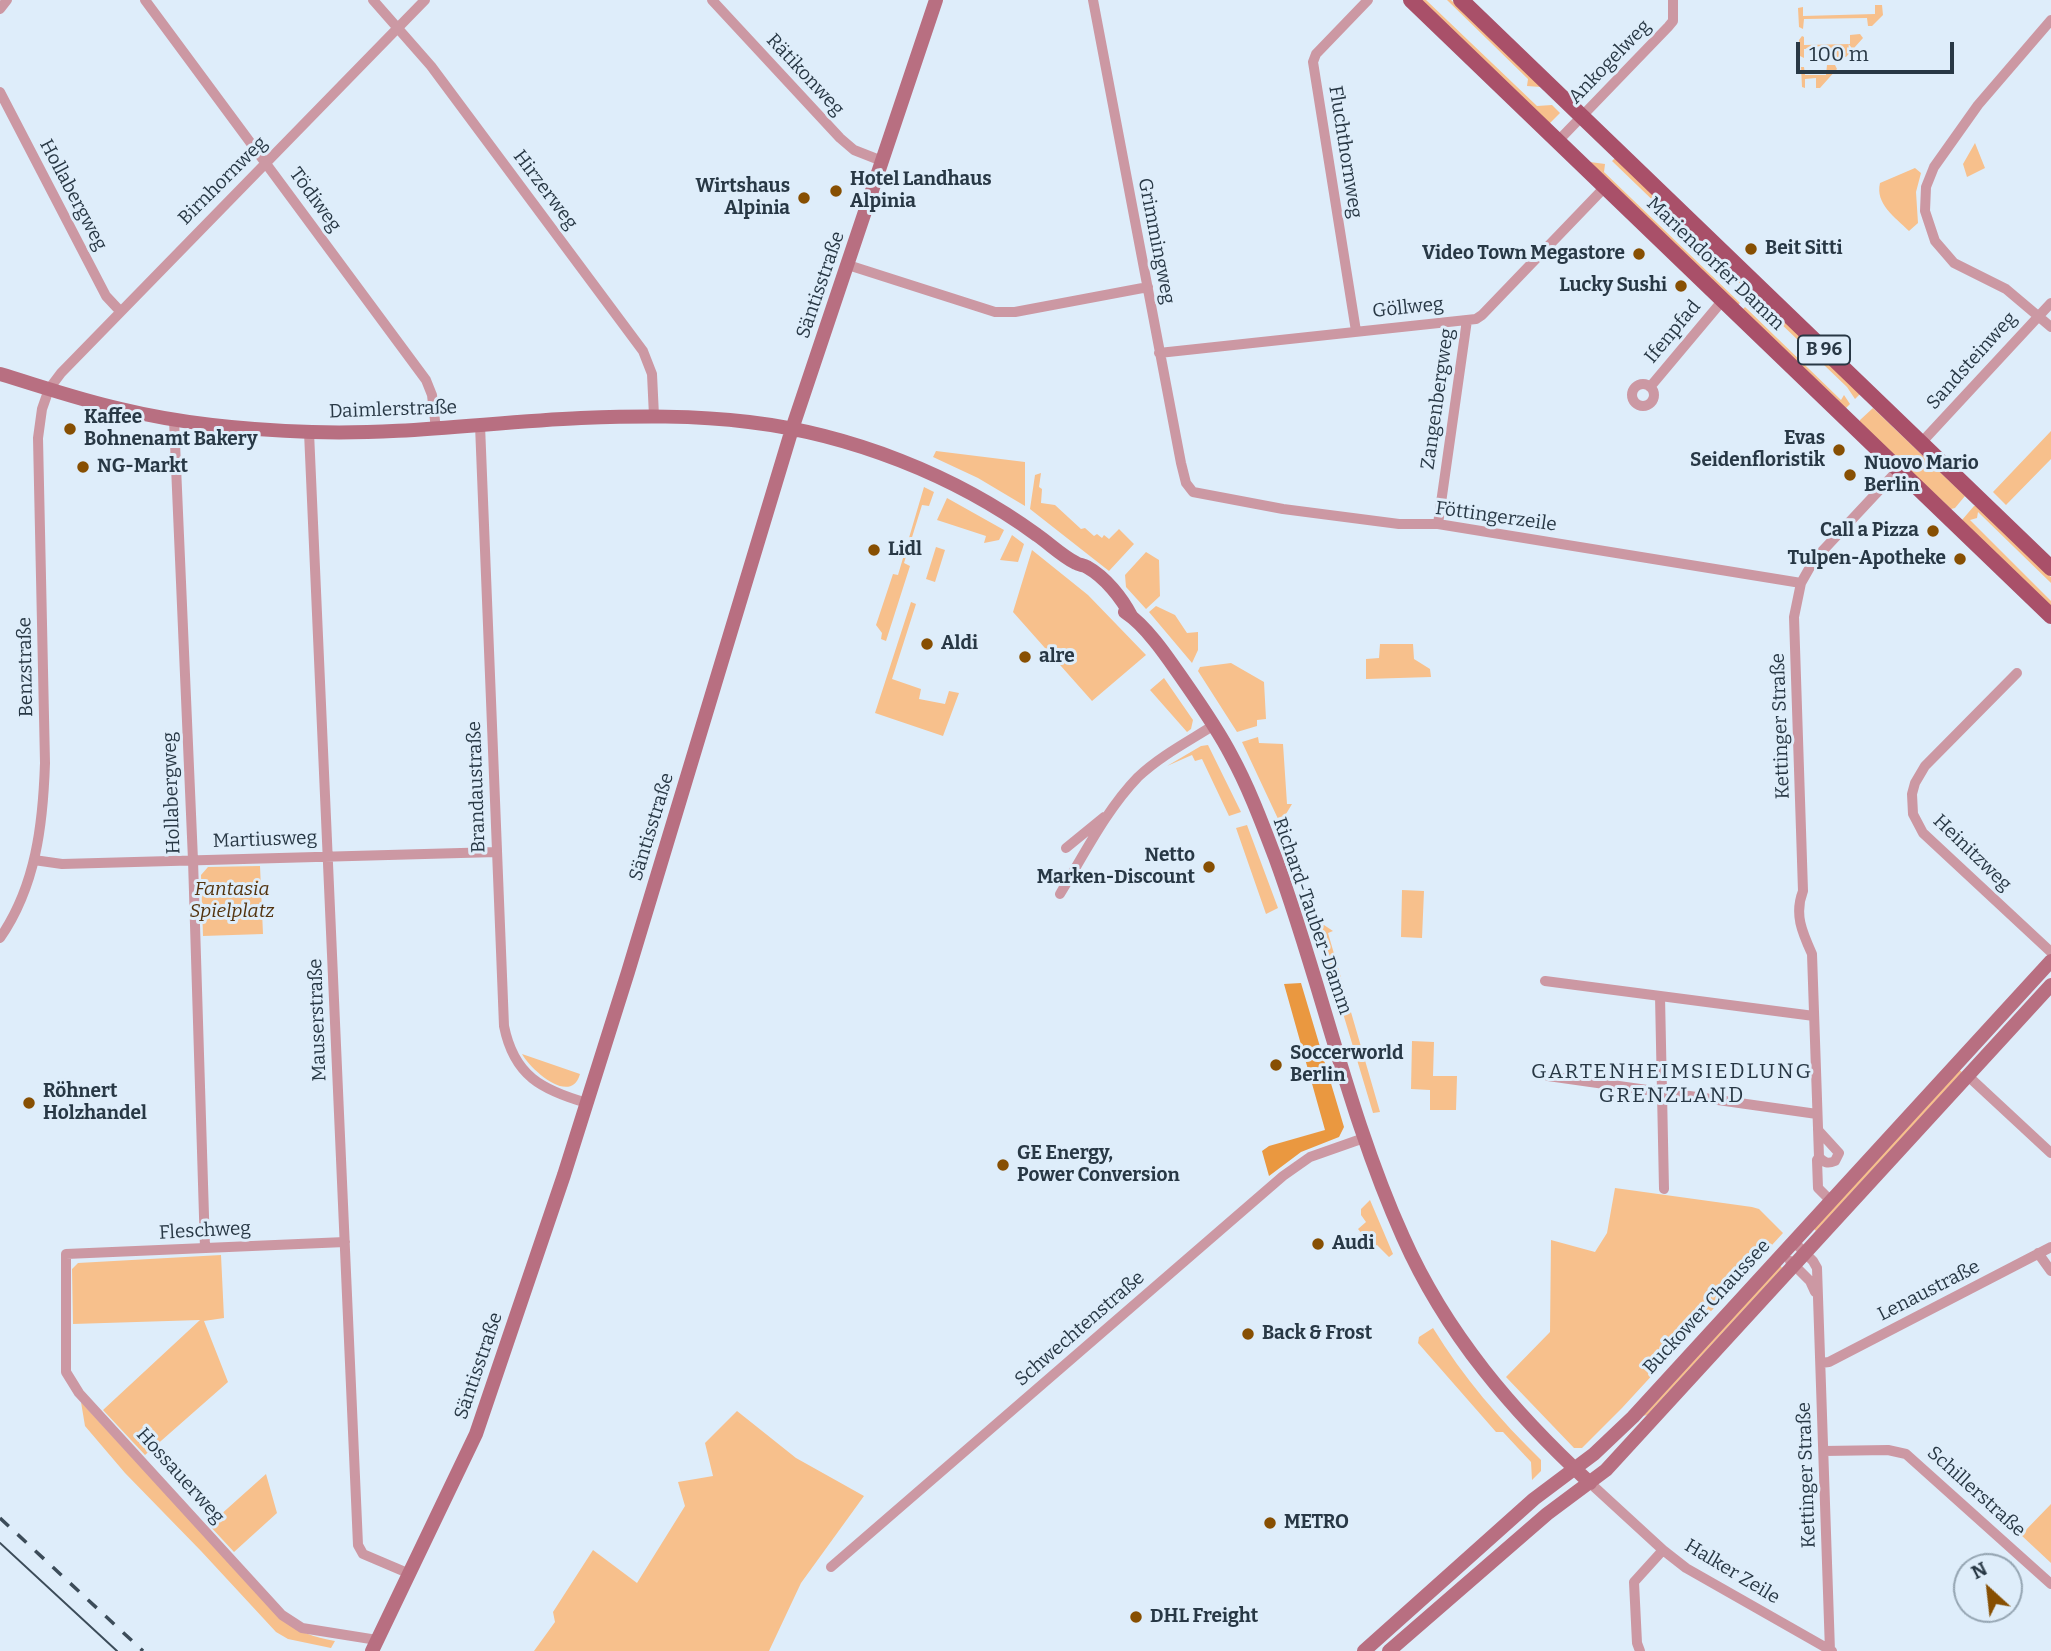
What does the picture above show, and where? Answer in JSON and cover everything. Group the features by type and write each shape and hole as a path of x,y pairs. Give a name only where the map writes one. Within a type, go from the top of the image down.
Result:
{"main road":[{"name":"Mariendorfer Damm","path":"1411,0 2051,616"},
{"name":"Mariendorfer Damm","path":"1461,0 2051,568"}],"street":[{"path":"0,9 6,0"},
{"name":"Tödiweg","path":"145,0 426,380 432,396 436,429"},
{"name":"Hirzerweg","path":"373,0 435,72 643,351 652,374 654,416"},
{"name":"Birnhornweg","path":"49,389 120,310 425,0"},
{"name":"Rätikonweg","path":"712,0 840,138 854,150 882,160"},
{"name":"Säntisstraße","path":"375,1646 476,1434 587,1103 792,429 936,0"},
{"name":"Grimmingweg","path":"1093,0 1159,353 1181,463 1189,487"},
{"name":"Fluchthornweg","path":"1356,331 1313,62 1316,54 1368,0"},
{"name":"Ankogelweg","path":"1558,141 1673,21 1673,0"},
{"path":"2051,20 2012,62 1963,125 1934,167 1926,187 1925,200 1930,231 1944,254 1963,269 2006,289 2051,327"},
{"name":"Hollabergweg","path":"0,92 106,296 120,310"},
{"name":"Göllweg","path":"1159,353 1467,320 1482,315 1605,187"},
{"path":"848,265 997,312 1015,312 1148,287"},
{"name":"Ifenpfad","path":"1650,387 1723,300"},
{"name":"Sandsteinweg","path":"1921,443 2051,303"},
{"name":"Zangenbergweg","path":"1438,524 1467,320"},
{"name":"Daimlerstraße","path":"0,374 124,410 174,420 253,429 309,432 436,429 580,418 654,416 747,421 792,429"},
{"name":"Benzstraße","path":"0,937 21,903 34,860 44,804 38,438 42,409 49,389"},
{"name":"Hollabergweg","path":"174,420 193,860 205,1248"},
{"name":"Brandaustraße","path":"480,425 504,1026 507,1041 519,1065 534,1081 553,1093 587,1103"},
{"name":"Richard-Tauber-Damm","path":"792,429 868,450 949,483 1022,524 1076,563 1088,567 1126,605 1131,616 1170,662 1214,725 1247,788 1283,878 1364,1138 1418,1269 1451,1326 1492,1383 1527,1423 1590,1483"},
{"name":"Mauserstraße","path":"309,432 358,1545 363,1554 410,1574"},
{"name":"Kettinger Straße","path":"1831,1201 1818,1188 1812,954 1799,925 1799,902 1803,891 1794,617 1801,583 1821,551 1899,469"},
{"name":"Föttingerzeile","path":"1189,487 1193,492 1283,509 1399,524 1438,524 1801,583"},
{"name":"Heinitzweg","path":"2017,673 1925,766 1912,794 1913,814 1928,838 2051,951"},
{"path":"1060,894 1110,813 1140,775 1214,725"},
{"path":"1066,848 1110,813"},
{"name":"Martiusweg","path":"34,860 55,864 497,852"},
{"name":"Buckower Chaussee","path":"1364,1651 1534,1499 1594,1454 1633,1417 2051,961"},
{"path":"1545,981 1814,1016"},
{"name":"Buckower Chaussee","path":"1389,1651 1547,1514 1606,1470 2051,985"},
{"path":"1660,996 1664,1189"},
{"path":"1548,1076 1817,1114"},
{"path":"1968,1076 2051,1153"},
{"path":"1818,1130 1839,1153 1830,1163 1819,1157"},
{"name":"Schwechtenstraße","path":"831,1567 1283,1176 1310,1157 1364,1138"},
{"name":"Fleschweg","path":"66,1254 345,1242"},
{"name":"Kettinger Straße","path":"1794,1242 1817,1268 1831,1650"},
{"name":"Lenaustraße","path":"1821,1363 1829,1362 2051,1247"},
{"path":"2038,1253 2051,1271"},
{"name":"Hossauerweg","path":"66,1254 66,1372 79,1392 282,1615 302,1628 375,1646"},
{"path":"1783,1254 1810,1281 1819,1299"},
{"name":"Schillerstraße","path":"1824,1451 1888,1450 1906,1454 2051,1584"},
{"name":"Halker Zeile","path":"1590,1483 1663,1550 1686,1567 1831,1650"},
{"path":"1640,1651 1637,1643 1634,1582 1663,1550"}],"green space":[{"path":"1420,0 1426,0 1537,106 1552,105 1560,113 1549,124"},
{"path":"1447,0 1451,0 1541,87 1527,86 1528,79"},
{"path":"1875,5 1882,5 1883,15 1872,26 1868,26 1867,18 1804,19 1803,29 1799,27 1798,8 1803,7 1803,16 1875,14"},
{"path":"1860,34 1863,38 1846,57 1836,57 1835,48 1804,49 1804,58 1800,56 1799,40 1802,36 1804,45 1850,44 1850,35"},
{"path":"1827,65 1835,65 1837,69 1820,88 1816,88 1816,78 1805,79 1805,88 1802,87 1801,67 1804,67 1805,75 1826,75"},
{"path":"1975,143 1985,168 1967,177 1963,164"},
{"path":"1615,158 1752,290 1749,293 1612,161"},
{"path":"1590,162 1605,164 1604,172 1740,303 1738,305"},
{"path":"1915,168 1921,173 1916,192 1918,223 1909,231 1887,210 1879,191 1880,183"},
{"path":"1757,295 1860,394 1855,399 1847,387 1754,298"},
{"path":"1745,307 1841,400 1844,395 1850,404 1845,409 1742,310"},
{"path":"1873,408 1965,496 1955,508 1951,509 1860,423"},
{"path":"2051,431 2051,459 2006,505 1993,492"},
{"path":"936,451 1025,462 1025,506 978,478 933,457"},
{"path":"1041,473 1041,503 1055,505 1081,529 1085,528 1094,536 1097,534 1102,538 1104,535 1109,539 1119,529 1134,544 1109,571 1030,509 1035,475"},
{"path":"924,487 934,492 929,506 922,505 904,563 910,566 886,641 881,639 882,633 876,625 893,574 898,575"},
{"path":"947,498 1004,530 999,540 984,543 986,536 937,520"},
{"path":"1974,506 2051,577 2051,583 1978,512 1977,518 1970,520 2051,601 2051,607 1962,520"},
{"path":"1012,535 1024,544 1018,562 1000,560"},
{"path":"936,547 945,550 935,582 926,579"},
{"path":"1032,550 1088,595 1146,655 1092,701 1013,612"},
{"path":"1146,552 1159,560 1160,596 1146,609 1126,587 1125,575"},
{"path":"911,602 916,604 892,679 921,689 919,699 945,704 949,691 959,693 943,736 875,713"},
{"path":"1156,606 1175,615 1187,633 1198,632 1198,650 1192,663 1149,612"},
{"path":"1380,644 1413,644 1414,659 1430,669 1431,677 1366,679 1366,659 1379,658"},
{"path":"1231,663 1264,682 1266,719 1257,720 1257,726 1237,732 1198,671 1200,667"},
{"path":"1164,678 1193,720 1191,729 1187,732 1150,690"},
{"path":"1258,737 1259,743 1283,744 1287,804 1292,804 1279,821 1242,742"},
{"path":"1208,745 1241,812 1229,816 1202,759 1195,761 1192,755 1167,766 1201,746"},
{"path":"1247,825 1278,908 1266,914 1236,828"},
{"name":"Fantasia Spielplatz","path":"260,866 263,934 203,936 201,875 208,867"},
{"path":"1402,890 1424,891 1422,938 1401,937"},
{"path":"1324,925 1333,931 1328,933 1380,1112 1373,1113 1317,927"},
{"path":"1412,1041 1434,1042 1433,1076 1457,1076 1456,1110 1430,1110 1430,1090 1411,1089"},
{"path":"522,1054 580,1074 575,1083 568,1087 560,1086 542,1076"},
{"path":"1958,1069 1962,1072 1816,1231 1813,1228"},
{"path":"1615,1188 1752,1207 1759,1209 1783,1233 1622,1408 1582,1448 1574,1448 1506,1377 1550,1332 1551,1240 1595,1252 1607,1233"},
{"path":"1370,1200 1393,1254 1389,1257 1377,1245 1373,1247 1358,1229 1366,1222 1361,1215 1361,1209"},
{"path":"221,1255 224,1318 204,1321 228,1382 145,1455 103,1410 200,1320 73,1324 72,1269 78,1263"},
{"path":"1780,1265 1782,1268 1647,1415 1643,1416"},
{"path":"1433,1328 1483,1397 1541,1460 1541,1471 1532,1480 1531,1462 1503,1432 1496,1432 1418,1343 1419,1337"},
{"path":"81,1402 280,1618 306,1633 335,1641 331,1648 288,1639 276,1632 125,1473 85,1426"},
{"path":"737,1411 796,1458 864,1496 801,1583 769,1651 534,1651 555,1622 553,1612 593,1550 637,1583 685,1506 678,1482 713,1476 705,1443"},
{"path":"266,1474 277,1513 234,1552 209,1525"},
{"path":"2051,1504 2051,1563 2021,1535"}],"shaded area":[{"path":"1301,983 1344,1127 1339,1137 1301,1152 1269,1176 1262,1151 1269,1146 1325,1130 1284,984"}],"tram line":[{"path":"0,1543 117,1651"}],"railway":[{"path":"0,1518 143,1651"}],"place":[{"name":"Hotel Landhaus Alpinia","path":"836,191"},
{"name":"Wirtshaus Alpinia","path":"804,198"},
{"name":"Beit Sitti","path":"1751,249"},
{"name":"Video Town Megastore","path":"1639,254"},
{"name":"Lucky Sushi","path":"1681,286"},
{"name":"Kaffee Bohnenamt Bakery","path":"70,429"},
{"name":"Evas Seidenfloristik","path":"1839,450"},
{"name":"NG-Markt","path":"83,467"},
{"name":"Nuovo Mario Berlin","path":"1850,475"},
{"name":"Call a Pizza","path":"1933,531"},
{"name":"Lidl","path":"874,550"},
{"name":"Tulpen-Apotheke","path":"1960,559"},
{"name":"Aldi","path":"927,644"},
{"name":"alre","path":"1025,657"},
{"name":"Netto Marken-Discount","path":"1209,867"},
{"name":"Soccerworld Berlin","path":"1276,1065"},
{"name":"Röhnert Holzhandel","path":"29,1103"},
{"name":"GE Energy, Power Conversion","path":"1003,1165"},
{"name":"Audi","path":"1318,1244"},
{"name":"Back & Frost","path":"1248,1334"},
{"name":"METRO","path":"1270,1523"},
{"name":"DHL Freight","path":"1136,1617"}],"district":[{"name":"GARTENHEIMSIEDLUNG GRENZLAND","path":"1672,1084"}]}
